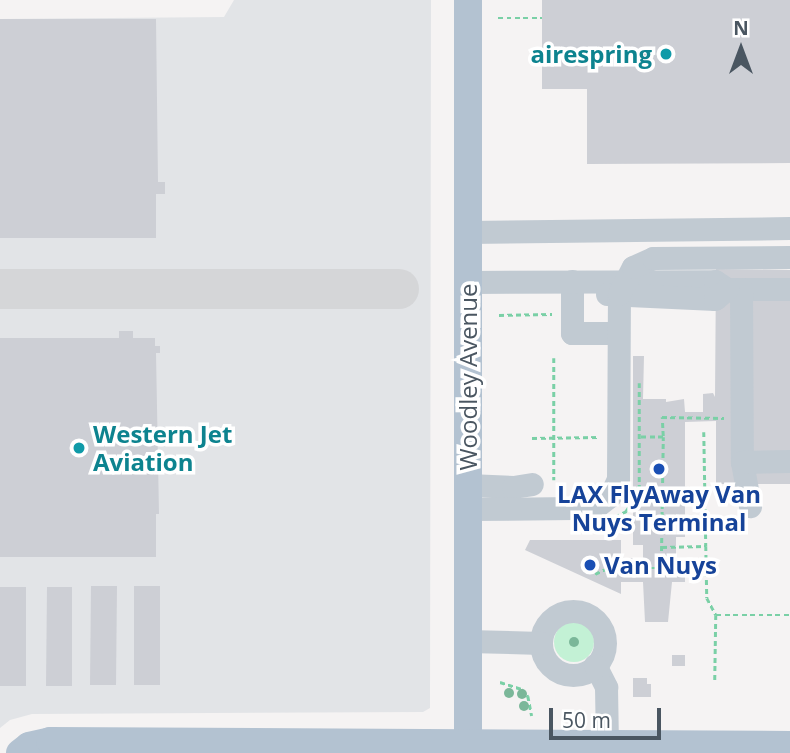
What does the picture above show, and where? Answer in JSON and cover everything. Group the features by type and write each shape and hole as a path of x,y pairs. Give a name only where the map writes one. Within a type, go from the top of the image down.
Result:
{"main road":[{"name":"Woodley Avenue","path":"468,0 468,748"},
{"path":"20,753 29,746 50,741 291,748 705,749 790,745"}],"lane":[{"path":"468,232 790,228"},
{"path":"468,497 575,508 597,506 610,496 618,479 618,333 621,287 633,267 653,258 790,257"},
{"path":"468,287 621,287 647,298 724,290 790,289"},
{"path":"571,287 572,333 618,333"},
{"path":"724,290 741,419 742,462 750,506"},
{"path":"742,462 790,461"},
{"path":"468,497 543,482"},
{"path":"573,611 592,617 604,635 602,656 595,665 586,672 565,673 548,662 541,643 547,624 554,617 573,611"},
{"path":"467,641 541,643"},
{"path":"595,665 606,687 596,747"}],"path":[{"path":"498,18 542,18"},
{"path":"543,482 554,358"},
{"path":"663,437 662,417 741,419"},
{"path":"704,432 707,598 716,615 715,682"},
{"path":"639,490 662,490"},
{"path":"661,547 706,546"},
{"path":"716,615 790,615"},
{"path":"500,682 521,689 528,696 532,716"}],"shaded area":[{"path":"234,0 431,0 430,708 423,712 32,714 10,720 0,728 0,19 224,17"}],"green space":[{"path":"574,622 588,628 594,642 588,656 574,662 560,656 554,642 560,628"}],"building":[{"name":"airespring","path":"542,0 790,0 790,163 587,164 587,89 542,89"},
{"path":"0,19 156,19 158,182 165,182 165,194 156,194 156,238 0,238"},
{"path":"716,269 790,270 790,484 716,484 716,421 685,422 685,537 676,537 676,558 685,558 685,582 672,582 668,622 645,622 643,582 621,582 621,594 525,550 530,540 621,540 621,558 643,558 643,545 633,545 633,356 644,356 643,399 666,399 666,402 684,399 685,412 703,412 703,394 713,393 715,397"},
{"name":"Western Jet Aviation","path":"119,331 133,331 133,338 155,338 155,346 160,346 160,353 156,353 159,514 156,514 156,557 0,557 0,338 119,338"},
{"path":"91,586 117,586 116,685 90,685"},
{"path":"134,586 160,586 160,685 134,685"},
{"path":"0,587 26,587 26,686 0,686"},
{"path":"47,587 72,587 72,686 46,686"},
{"path":"672,655 685,655 685,666 672,666"},
{"path":"633,678 647,678 647,684 651,684 651,697 633,697"}],"taxiway":[{"path":"0,289 399,289"}],"place":[{"name":"airespring","path":"666,54"},
{"name":"Western Jet Aviation","path":"79,448"},
{"name":"LAX FlyAway Van Nuys Terminal","path":"659,469"},
{"name":"Van Nuys","path":"590,565"}]}
